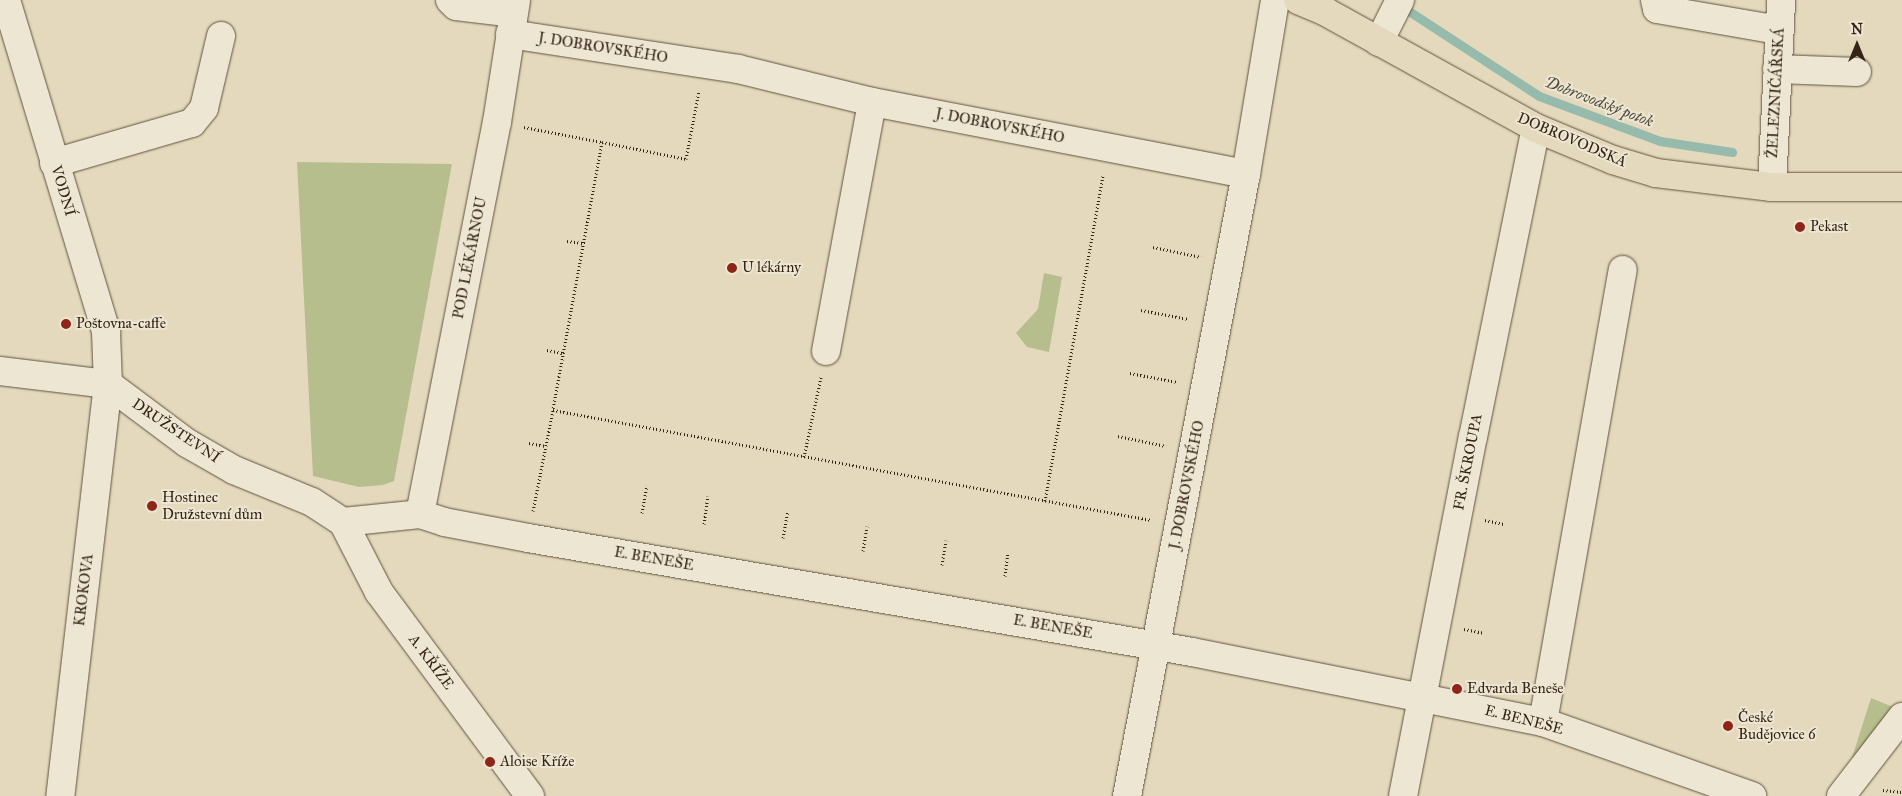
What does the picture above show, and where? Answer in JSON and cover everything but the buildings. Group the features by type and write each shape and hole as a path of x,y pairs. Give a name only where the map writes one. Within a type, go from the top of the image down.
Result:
{"main road":[{"name":"DOBROVODSKÁ","path":"1298,0 1326,12 1390,21 1536,128 1613,160 1656,173 1772,187 1902,187"}],"street":[{"name":"VODNÍ","path":"6,0 106,332 108,384"},
{"name":"J. DOBROVSKÉHO","path":"450,0 456,6 513,16 704,64 738,69 872,102 1246,174"},
{"name":"J. DOBROVSKÉHO","path":"1127,796 1246,174 1276,0"},
{"path":"1655,0 1657,9 1779,30"},
{"name":"ŽELEZNIČÁŘSKÁ","path":"1772,187 1776,69 1781,0"},
{"name":"POD LÉKÁRNOU","path":"420,514 497,122 513,16"},
{"path":"54,163 192,123 204,108 221,36"},
{"path":"1776,69 1857,72"},
{"path":"826,351 872,102"},
{"name":"FR. ŠKROUPA","path":"1403,796 1536,128"},
{"path":"1543,722 1623,270"},
{"name":"DRUŽSTEVNÍ","path":"0,371 108,384 187,443 234,470 312,502 343,522"},
{"name":"KROKOVA","path":"60,796 108,384"},
{"name":"E. BENEŠE","path":"343,522 420,514 444,522 528,538 1155,645 1543,722 1752,796"},
{"name":"A. KŘÍŽE","path":"343,522 379,592 530,796"},
{"path":"1840,796 1902,717"}],"path":[{"path":"516,125 686,159 704,64"},
{"path":"532,512 553,410 602,142"},
{"path":"1045,501 1108,147"},
{"path":"567,241 583,243"},
{"path":"1153,247 1200,257"},
{"path":"1141,310 1189,320"},
{"path":"547,350 563,353"},
{"path":"804,457 826,351"},
{"path":"1130,373 1177,382"},
{"path":"553,410 1152,521"},
{"path":"1118,436 1166,446"},
{"path":"529,443 546,446"},
{"path":"642,513 647,485"},
{"path":"704,524 708,496"},
{"path":"783,538 788,511"},
{"path":"1477,519 1504,524"},
{"path":"863,551 867,526"},
{"path":"942,565 946,540"},
{"path":"1005,576 1008,552"},
{"path":"1456,627 1484,633"},
{"path":"1895,796 1902,793"}],"green space":[{"path":"297,162 452,164 394,481 383,485 359,487 313,476"},
{"path":"1044,273 1062,277 1049,352 1027,347 1016,333 1038,309"},
{"path":"1871,698 1893,707 1884,723 1849,767"}],"waterway":[{"name":"Dobrovodský potok","path":"1401,6 1539,96 1660,141 1732,152"}],"place":[{"name":"Pekast","path":"1800,227"},
{"name":"U lékárny","path":"732,268"},
{"name":"Poštovna-caffe","path":"66,324"},
{"name":"Hostinec Družstevní dům","path":"152,506"},
{"name":"Edvarda Beneše","path":"1457,689"},
{"name":"České Budějovice 6","path":"1728,726"},
{"name":"Aloise Kříže","path":"490,762"}]}
